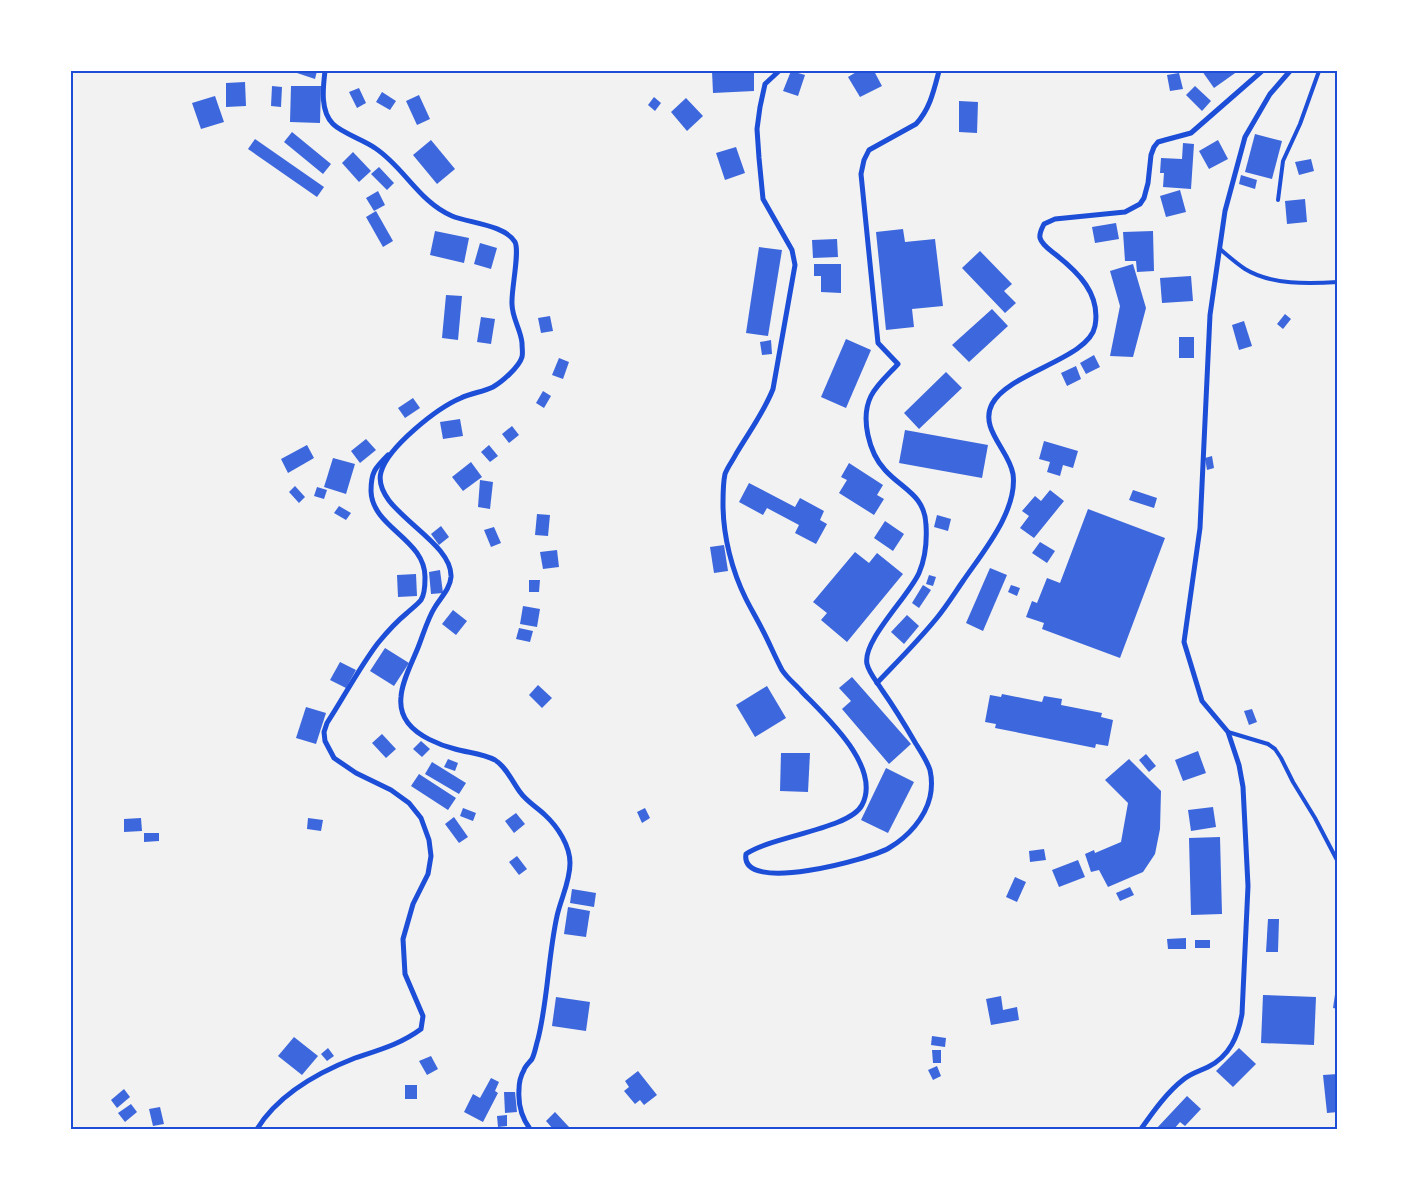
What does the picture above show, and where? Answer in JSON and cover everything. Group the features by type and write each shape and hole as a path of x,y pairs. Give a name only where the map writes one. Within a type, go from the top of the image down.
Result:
{"street":[{"path":"257,1129 264,1118 292,1092 327,1070 408,1039 421,1029 423,1016 404,974 403,939 412,904 428,874 431,856 429,840 421,818 409,803 391,790 340,763 329,750 324,732 327,723 378,643 394,624 421,600 424,591 425,570 422,561 415,550 374,506 372,477 376,467 417,427 459,398 492,387 508,375 522,358 522,339 515,323 512,307 517,252 515,243 498,230 455,217 437,207 425,198 378,149 333,124 326,112 324,103 325,71"},
{"path":"779,71 765,84 757,129 762,199 792,250 795,265 772,389 766,406 726,474 723,505 727,540 736,575 745,598 783,672 818,708 854,750 862,768 866,793 862,806 855,814 840,822 789,836 754,848 746,854 745,859 749,866 759,872 777,874 809,870 889,849 920,821 927,808 930,795 932,781 930,768 867,664 867,654 877,635 919,573 924,555 926,522 920,504 913,493 885,470 876,457 866,420 870,397 898,364 878,343 861,174 868,150 916,124 921,118 930,102 939,71"},
{"path":"878,683 936,619 993,539 1007,508 1012,493 1013,474 1007,455 990,427 988,416 992,405 999,395 1019,381 1081,346 1090,338 1095,327 1096,314 1093,299 1084,280 1072,267 1043,244 1040,239 1040,233 1044,224 1055,219 1125,212 1140,204 1144,198 1148,183 1151,155 1158,142 1191,133 1262,71"},
{"path":"1141,1129 1158,1106 1182,1080 1219,1060 1232,1045 1239,1032 1242,1014 1246,972 1248,886 1243,787 1239,765 1228,732 1202,701 1184,642 1200,528 1210,315 1225,211 1245,137 1270,94 1290,71"},
{"path":"392,451 381,472 381,482 385,492 402,516 436,544 444,556 451,574 445,593 434,607 401,692 400,705 403,716 411,727 422,735 454,749 485,755 503,766 522,795 552,823 566,842 570,858 570,877 557,915 539,1035 533,1058 524,1070 519,1087 519,1104 525,1122 530,1129"}],"lane":[{"path":"1278,200 1283,161 1300,124 1319,71"},
{"path":"1220,249 1246,270 1276,280 1313,284 1338,282"},
{"path":"1228,732 1268,744 1275,749 1338,862"}],"building":[{"path":"298,71 317,71 315,79 297,73"},
{"path":"712,71 754,71 754,91 713,93"},
{"path":"791,71 805,75 798,96 783,91"},
{"path":"858,71 874,71 882,86 860,97 848,77"},
{"path":"1202,71 1238,71 1214,88"},
{"path":"1179,73 1183,89 1170,91 1167,75"},
{"path":"245,82 246,106 226,107 226,83"},
{"path":"272,86 282,87 281,107 271,106"},
{"path":"291,86 321,86 320,123 290,122"},
{"path":"1195,86 1211,101 1202,111 1186,95"},
{"path":"359,88 366,103 357,108 349,92"},
{"path":"382,92 396,101 390,110 376,102"},
{"path":"419,95 430,119 417,125 406,101"},
{"path":"215,96 224,122 201,129 192,103"},
{"path":"654,97 661,103 655,111 648,105"},
{"path":"686,98 703,116 687,131 671,112"},
{"path":"959,101 978,102 977,133 959,132"},
{"path":"292,132 331,164 323,174 284,142"},
{"path":"1255,134 1282,141 1272,179 1245,172"},
{"path":"255,139 324,187 317,197 248,149"},
{"path":"431,140 455,169 437,184 413,155"},
{"path":"1218,140 1228,159 1209,169 1199,151"},
{"path":"1183,143 1194,144 1191,189 1163,187 1164,173 1160,173 1161,158 1182,159"},
{"path":"736,147 745,173 725,180 716,153"},
{"path":"353,152 371,171 359,182 342,163"},
{"path":"1311,159 1314,171 1299,175 1295,162"},
{"path":"379,167 394,183 387,190 371,174"},
{"path":"1241,175 1257,180 1255,189 1239,184"},
{"path":"1180,190 1186,212 1166,217 1160,196"},
{"path":"378,191 385,205 374,211 366,198"},
{"path":"1305,199 1307,222 1287,224 1285,201"},
{"path":"376,211 393,241 383,247 366,217"},
{"path":"1116,223 1119,239 1095,243 1092,227"},
{"path":"903,229 905,242 935,239 943,306 912,309 914,327 886,330 876,232"},
{"path":"435,231 469,238 464,263 430,255"},
{"path":"1153,231 1154,271 1137,272 1136,261 1125,261 1123,232"},
{"path":"837,239 838,257 813,258 812,240"},
{"path":"480,243 497,248 491,269 474,264"},
{"path":"759,247 782,250 768,336 746,333"},
{"path":"980,251 1012,284 1004,291 1016,303 1005,313 962,268"},
{"path":"814,264 841,264 841,293 821,292 821,276 814,276"},
{"path":"1133,264 1146,308 1133,357 1110,356 1120,306 1110,271"},
{"path":"1191,276 1193,301 1162,303 1160,278"},
{"path":"446,295 462,296 458,340 442,338"},
{"path":"992,309 1008,326 969,362 952,345"},
{"path":"1285,314 1291,319 1283,329 1277,324"},
{"path":"550,316 553,331 541,333 538,318"},
{"path":"481,317 495,319 491,344 477,342"},
{"path":"1244,321 1252,346 1239,350 1232,325"},
{"path":"1179,337 1194,337 1194,358 1179,358"},
{"path":"846,339 871,350 846,408 821,397"},
{"path":"771,340 772,354 762,355 760,342"},
{"path":"1094,355 1100,367 1086,374 1080,363"},
{"path":"559,358 569,362 563,379 552,375"},
{"path":"1076,366 1081,379 1067,386 1061,373"},
{"path":"946,372 962,388 919,429 904,413"},
{"path":"543,391 551,396 544,408 536,403"},
{"path":"413,398 420,408 405,418 398,408"},
{"path":"460,419 463,436 443,439 440,422"},
{"path":"512,426 519,435 509,443 502,434"},
{"path":"905,430 988,445 982,478 899,463"},
{"path":"366,439 376,450 360,463 351,451"},
{"path":"1044,441 1078,451 1073,468 1063,465 1060,476 1047,472 1050,462 1039,459"},
{"path":"307,445 314,458 288,473 281,459"},
{"path":"489,445 498,456 490,462 481,452"},
{"path":"1212,456 1214,468 1207,470 1205,458"},
{"path":"333,458 355,464 346,494 324,487"},
{"path":"471,462 482,477 463,491 452,477"},
{"path":"849,463 883,485 877,495 884,499 874,515 839,493 847,480 841,477"},
{"path":"480,480 493,482 490,509 478,507"},
{"path":"749,483 795,507 800,498 824,511 820,520 827,524 816,544 795,533 799,525 767,508 763,515 739,502"},
{"path":"295,486 305,497 299,503 289,492"},
{"path":"317,487 327,490 324,499 314,496"},
{"path":"1050,490 1064,501 1034,538 1020,528 1029,516 1022,511 1035,496 1041,501"},
{"path":"1133,490 1157,498 1154,508 1129,500"},
{"path":"339,506 351,513 346,520 334,513"},
{"path":"1088,509 1165,538 1120,658 1042,629 1044,623 1026,617 1032,601 1037,603 1047,578 1060,583"},
{"path":"537,514 550,515 548,536 535,535"},
{"path":"937,515 951,519 948,531 934,527"},
{"path":"885,521 904,534 893,551 874,538"},
{"path":"441,526 449,537 439,545 431,534"},
{"path":"494,527 501,543 491,547 484,530"},
{"path":"1040,542 1055,551 1047,563 1032,553"},
{"path":"724,545 728,571 714,573 710,547"},
{"path":"557,550 559,567 543,569 540,552"},
{"path":"855,552 869,563 877,553 903,574 847,642 821,620 827,613 813,602"},
{"path":"990,568 1007,575 983,631 966,623"},
{"path":"440,570 443,593 431,594 429,572"},
{"path":"416,574 417,596 398,597 397,575"},
{"path":"929,575 936,577 933,586 926,584"},
{"path":"529,580 540,580 539,592 529,592"},
{"path":"923,585 931,590 919,608 912,603"},
{"path":"1011,585 1020,588 1017,596 1008,592"},
{"path":"523,606 540,609 537,627 520,624"},
{"path":"453,610 467,621 456,635 442,624"},
{"path":"907,615 919,626 904,644 891,632"},
{"path":"519,628 533,631 530,642 516,639"},
{"path":"385,648 409,663 394,686 370,671"},
{"path":"340,662 356,670 346,688 330,680"},
{"path":"852,677 911,744 889,764 842,709 851,701 839,688"},
{"path":"538,685 552,698 542,708 529,695"},
{"path":"767,686 786,718 755,737 736,705"},
{"path":"1002,694 1042,702 1044,696 1062,699 1061,705 1102,713 1101,717 1113,720 1108,746 1096,744 1095,748 995,728 996,724 985,722 990,695 1001,697"},
{"path":"306,707 326,713 316,744 296,738"},
{"path":"1252,709 1257,722 1249,725 1244,711"},
{"path":"382,734 396,749 386,758 372,743"},
{"path":"421,741 430,749 422,757 413,749"},
{"path":"1198,751 1206,773 1183,781 1175,760"},
{"path":"781,753 810,753 808,792 780,791"},
{"path":"1146,754 1156,766 1149,772 1139,760"},
{"path":"448,759 458,763 455,771 444,767"},
{"path":"1129,759 1161,791 1160,829 1155,854 1143,872 1108,887 1099,870 1091,872 1085,854 1094,850 1095,853 1121,842 1128,803 1105,780"},
{"path":"432,762 466,783 459,794 425,774"},
{"path":"886,768 914,782 888,833 861,820"},
{"path":"419,774 456,798 448,810 411,786"},
{"path":"1213,807 1216,827 1191,831 1188,810"},
{"path":"463,808 476,813 473,821 460,816"},
{"path":"645,808 650,818 642,823 637,812"},
{"path":"516,813 525,824 514,833 505,821"},
{"path":"454,817 468,837 459,843 445,824"},
{"path":"141,818 142,831 124,832 124,819"},
{"path":"308,818 323,820 321,831 307,829"},
{"path":"144,833 159,833 159,841 144,842"},
{"path":"1220,837 1222,914 1191,915 1189,838"},
{"path":"1044,849 1046,860 1030,862 1029,851"},
{"path":"517,856 527,869 519,875 509,862"},
{"path":"1078,860 1085,877 1059,887 1052,870"},
{"path":"1015,877 1026,882 1017,902 1006,897"},
{"path":"1130,887 1134,895 1120,901 1116,893"},
{"path":"572,889 596,893 594,907 570,903"},
{"path":"568,907 590,911 586,937 564,934"},
{"path":"1268,919 1279,919 1278,952 1266,952"},
{"path":"1186,938 1186,949 1168,949 1167,939"},
{"path":"1195,940 1210,940 1210,948 1195,948"},
{"path":"1338,981 1338,1009 1333,1008"},
{"path":"1263,995 1316,997 1314,1045 1261,1043"},
{"path":"1001,996 1003,1010 1017,1007 1019,1020 991,1025 986,999"},
{"path":"556,997 590,1002 586,1031 552,1026"},
{"path":"932,1036 946,1038 945,1047 931,1045"},
{"path":"294,1037 318,1056 302,1075 278,1056"},
{"path":"328,1048 334,1056 327,1061 321,1054"},
{"path":"1239,1048 1256,1064 1233,1087 1216,1071"},
{"path":"932,1050 941,1050 941,1063 933,1063"},
{"path":"431,1056 438,1069 427,1075 419,1061"},
{"path":"937,1066 941,1076 933,1080 928,1070"},
{"path":"638,1071 657,1095 644,1105 640,1100 635,1104 624,1091 629,1087 625,1081"},
{"path":"1338,1074 1338,1112 1327,1113 1323,1075"},
{"path":"491,1078 499,1082 495,1091 498,1093 483,1122 464,1112 473,1094 480,1098"},
{"path":"405,1085 417,1085 417,1099 405,1099"},
{"path":"124,1089 130,1097 117,1108 111,1100"},
{"path":"504,1092 515,1092 517,1112 505,1113"},
{"path":"1187,1096 1201,1109 1185,1126 1180,1122 1174,1129 1156,1129"},
{"path":"131,1104 137,1112 125,1122 118,1113"},
{"path":"160,1107 164,1124 153,1126 149,1109"},
{"path":"555,1112 569,1127 566,1129 553,1129 546,1121"},
{"path":"507,1115 507,1126 498,1127 497,1116"}]}
